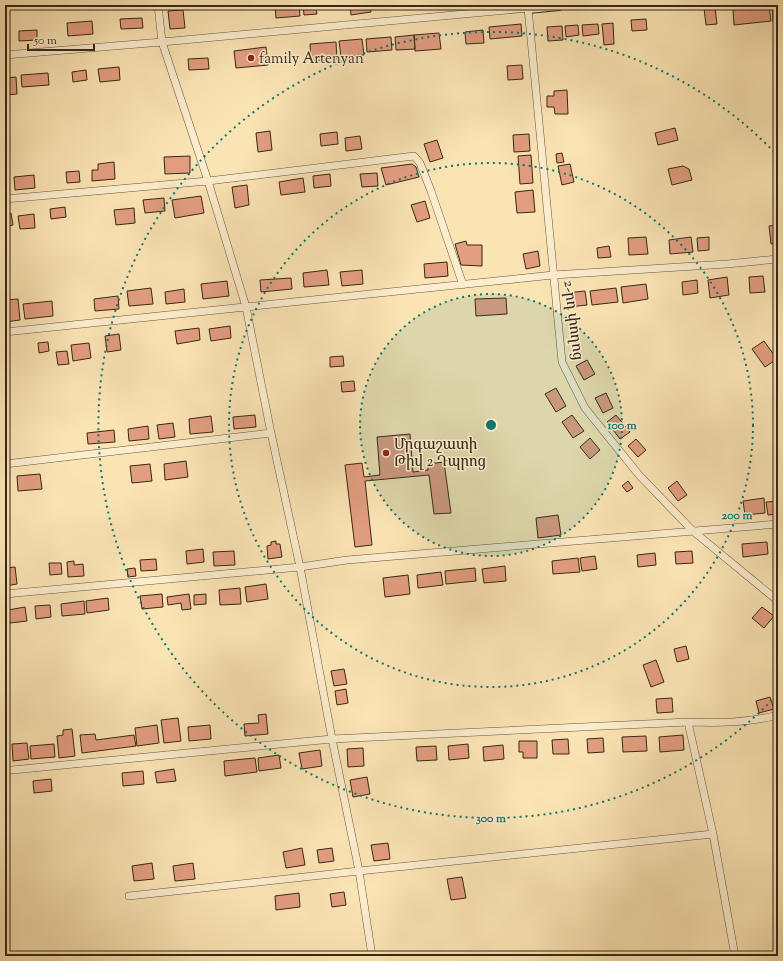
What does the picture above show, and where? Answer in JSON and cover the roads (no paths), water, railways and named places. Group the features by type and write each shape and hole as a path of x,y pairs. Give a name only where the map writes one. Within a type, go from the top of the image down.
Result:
{"street":[{"path":"158,5 162,42 208,181 246,307 300,567 358,871 372,956"},
{"path":"5,55 162,42 528,6 559,5"},
{"name":"2-րդ փողոց","path":"528,6 562,362 585,408 639,475 693,531 778,601"},
{"path":"5,198 208,181 414,156 420,163 431,191 463,285"},
{"path":"5,332 553,275 727,264 778,259"},
{"path":"5,464 271,433"},
{"path":"5,594 300,567 347,560 778,524"},
{"path":"12,770 332,739 688,722 726,723 778,716"},
{"path":"688,722 713,834 735,956"},
{"path":"129,896 713,834"}],"place":[{"name":"family Artenyan","path":"251,58"},
{"name":"Մրգաշատի Թիվ 2 Դպրոց","path":"386,453"}]}
